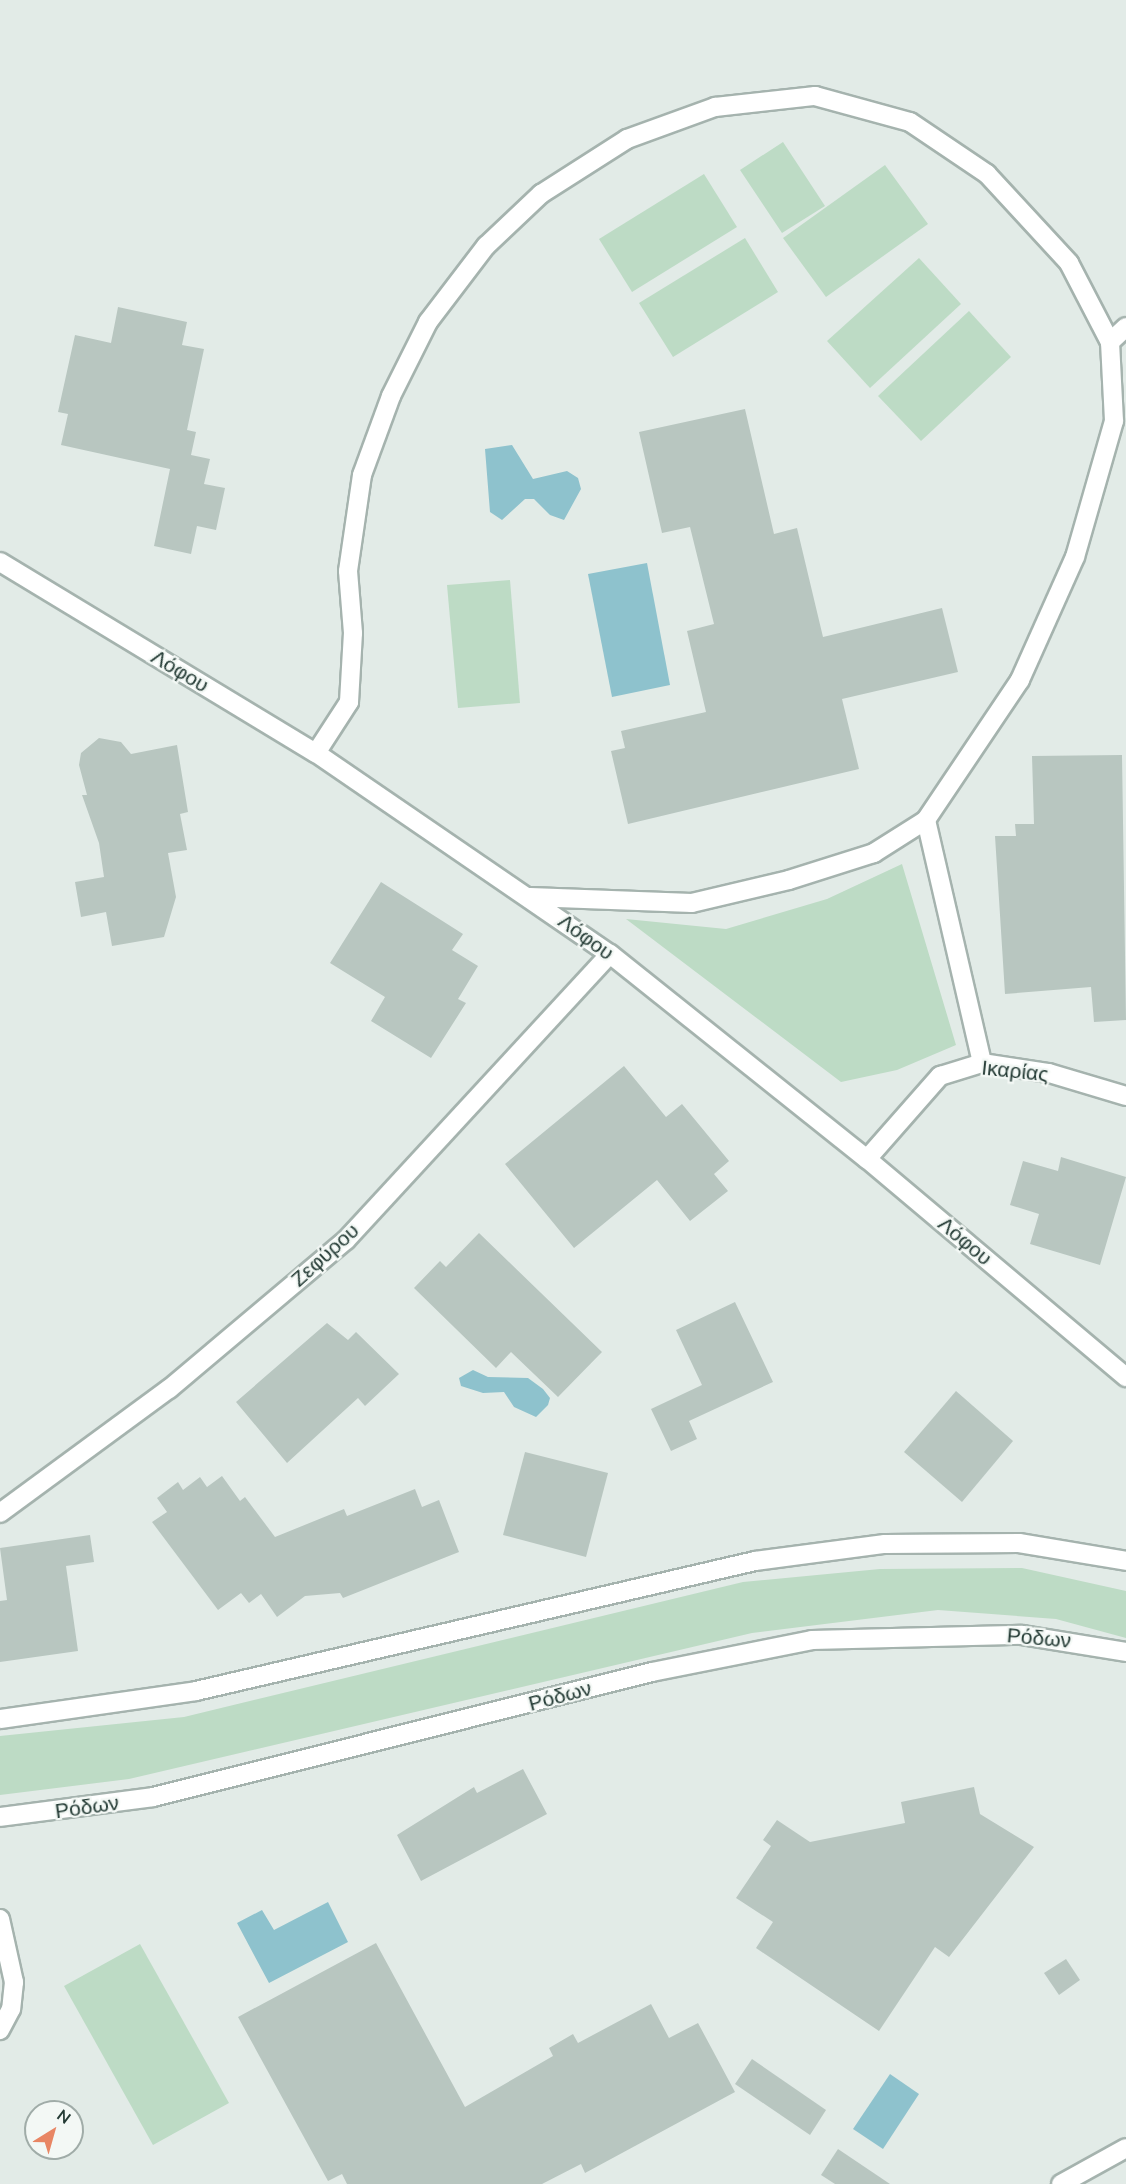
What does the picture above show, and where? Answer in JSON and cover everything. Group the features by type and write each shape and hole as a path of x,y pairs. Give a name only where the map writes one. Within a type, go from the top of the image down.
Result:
{"street":[{"path":"316,753 349,702 353,633 348,571 362,475 391,396 428,322 486,246 541,194 627,139 715,107 815,96 910,122 987,174 1069,263 1110,342 1114,421 1075,557 1020,680 926,819 874,853 789,880 692,903 530,897"},
{"path":"1110,342 1126,327"},
{"name":"Λόφου","path":"0,562 316,753 530,897 610,954 867,1159 1126,1377"},
{"path":"926,819 982,1063"},
{"name":"Ζεφύρου","path":"0,1513 169,1389 346,1240 610,954"},
{"name":"Ικαρίας","path":"867,1159 940,1076 982,1063 1049,1073 1126,1096"},
{"path":"0,1719 196,1691 755,1561 885,1544 1018,1543 1126,1561"},
{"name":"Ρόδων","path":"0,1817 153,1797 652,1672 800,1642 912,1635 1022,1635 1126,1652"},
{"path":"0,1919 14,1982 11,2009 0,2030"},
{"path":"1061,2184 1126,2148"}],"green space":[{"path":"783,142 825,206 782,233 740,170"},
{"path":"885,165 928,224 826,297 783,238"},
{"path":"704,174 737,227 632,292 599,239"},
{"path":"745,238 778,292 673,357 639,303"},
{"path":"919,258 961,304 870,388 827,341"},
{"path":"969,311 1011,357 921,441 878,396"},
{"path":"510,580 520,703 458,708 447,585"},
{"path":"902,864 956,1045 897,1070 841,1082 626,919 726,929 827,899"},
{"path":"1022,1568 1126,1591 1126,1638 1056,1619 938,1610 752,1633 129,1779 0,1795 0,1736 184,1717 743,1582 880,1569"},
{"path":"140,1944 229,2103 153,2145 64,1986"}],"water":[{"path":"512,445 533,479 567,471 578,478 581,489 564,520 550,515 534,499 525,499 502,520 490,512 485,449"},
{"path":"647,563 670,685 612,697 588,574"},
{"path":"473,1370 488,1377 528,1378 543,1389 550,1398 548,1405 536,1417 514,1407 504,1392 483,1393 461,1386 459,1378"},
{"path":"328,1902 348,1942 269,1983 237,1923 262,1910 274,1930"},
{"path":"890,2074 919,2094 883,2149 853,2129"}],"building":[{"path":"118,307 187,322 182,345 204,349 187,430 196,432 191,455 210,459 204,484 225,488 216,530 197,526 191,554 154,546 170,469 61,445 68,414 58,412 75,335 111,343"},
{"path":"745,409 774,534 797,528 823,637 942,608 958,672 842,699 859,769 628,824 611,751 625,748 621,731 706,712 687,631 714,624 690,527 662,533 639,432"},
{"path":"99,738 121,742 131,754 177,745 188,812 180,814 187,850 168,853 176,897 164,937 112,946 106,912 81,917 75,882 104,877 99,843 82,795 87,795 79,765 81,753"},
{"path":"1122,755 1126,1020 1094,1022 1091,987 1005,994 995,836 1016,836 1015,824 1034,824 1032,756"},
{"path":"381,882 463,934 452,950 478,966 458,999 466,1003 431,1058 371,1021 385,997 330,963"},
{"path":"624,1066 666,1117 682,1104 729,1161 714,1174 728,1191 690,1221 657,1180 574,1248 505,1164"},
{"path":"1061,1157 1126,1177 1100,1265 1030,1244 1039,1214 1010,1205 1023,1161 1058,1171"},
{"path":"479,1233 602,1352 558,1397 511,1352 496,1368 414,1288 440,1261 446,1267"},
{"path":"735,1302 773,1382 689,1421 697,1439 671,1451 651,1409 702,1385 676,1330"},
{"path":"327,1323 348,1340 356,1332 399,1374 365,1406 358,1398 287,1463 236,1402"},
{"path":"956,1391 1013,1441 962,1502 904,1452"},
{"path":"525,1452 608,1473 586,1557 503,1535"},
{"path":"222,1476 240,1501 245,1497 275,1537 344,1509 347,1516 415,1489 422,1507 439,1500 459,1552 343,1598 340,1593 305,1596 277,1617 261,1594 249,1603 241,1593 218,1610 152,1522 167,1512 157,1498 178,1482 183,1490 200,1477 207,1487"},
{"path":"90,1535 94,1562 66,1566 78,1651 0,1662 0,1601 7,1600 0,1548"},
{"path":"523,1769 547,1814 421,1881 397,1835 474,1787 477,1793"},
{"path":"974,1787 980,1814 1034,1847 949,1957 935,1947 879,2031 756,1948 773,1922 736,1898 771,1846 763,1840 777,1820 810,1842 905,1823 901,1802"},
{"path":"376,1943 465,2107 553,2056 549,2048 573,2034 578,2043 651,2004 669,2038 698,2023 735,2092 585,2173 581,2164 542,2184 347,2184 342,2174 328,2181 238,2017"},
{"path":"1066,1959 1080,1980 1059,1995 1044,1973"},
{"path":"752,2059 826,2110 810,2135 735,2084"},
{"path":"838,2149 890,2184 835,2184 821,2175"}]}
